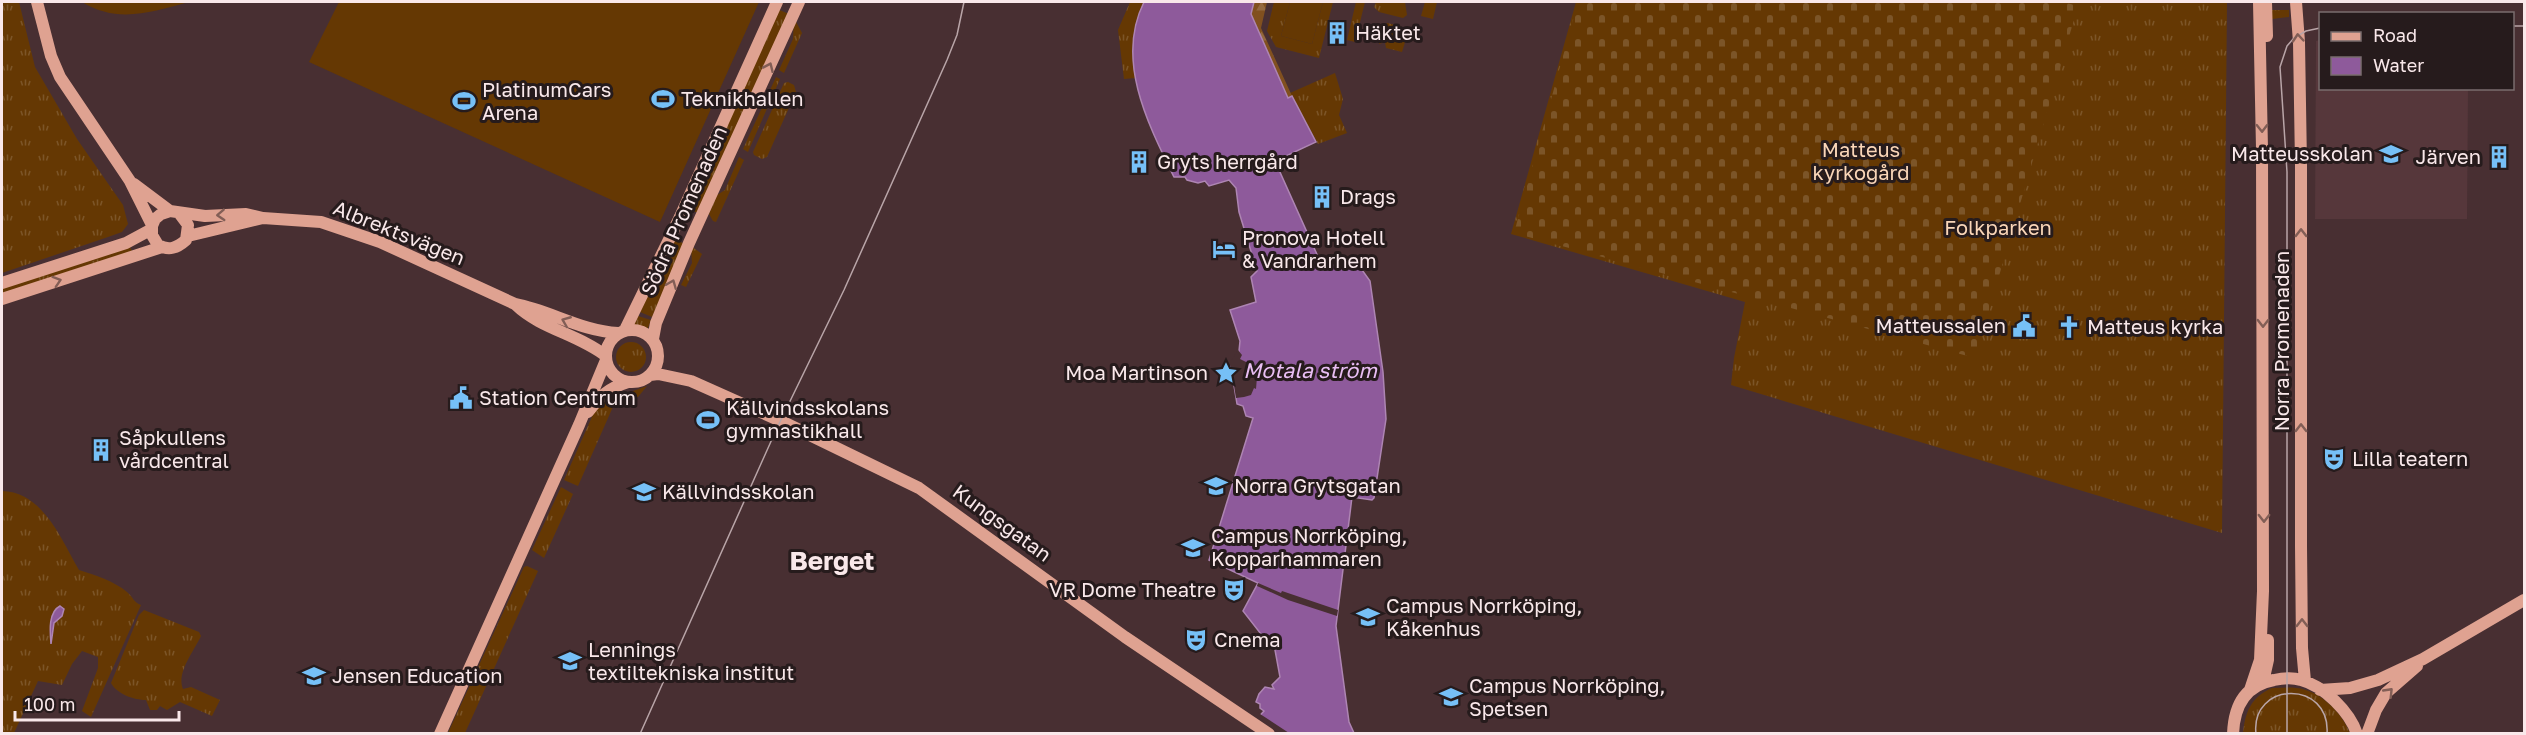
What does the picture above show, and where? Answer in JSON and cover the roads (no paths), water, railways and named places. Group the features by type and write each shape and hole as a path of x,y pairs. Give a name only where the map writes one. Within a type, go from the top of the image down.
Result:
{"main road":[{"path":"37,2 51,56 60,77 130,181 152,227 156,242 170,249 178,246 188,236 188,225 174,212 130,181"},
{"name":"Södra Promenaden","path":"621,332 680,217 777,2"},
{"name":"Södra Promenaden","path":"653,339 656,322 689,243 799,2"},
{"name":"Norra Promenaden","path":"2233,734 2236,709 2250,690 2260,660 2263,591 2262,161 2259,2"},
{"path":"2266,2 2267,36"},
{"name":"Norra Promenaden","path":"2296,2 2301,165 2301,546 2302,648 2305,681"},
{"path":"2,283 126,243 152,227 161,214 174,212"},
{"name":"Albrektsvägen","path":"174,212 205,216 246,214 263,218 321,222 380,242 515,304 531,307 593,330 621,332"},
{"name":"Albrektsvägen","path":"188,236 263,218"},
{"path":"2,299 162,247"},
{"name":"Albrektsvägen","path":"515,304 528,316 594,347 606,358"},
{"path":"440,734 579,425 606,358 607,346 621,332 641,331 653,339 659,358 657,366 650,375 638,382 614,386 603,393 579,425"},
{"path":"606,358 614,375 628,382"},
{"name":"Kungsgatan","path":"659,358 691,381 783,422 919,488 1125,637 1269,734"},
{"name":"Kungsgatan","path":"650,375 658,374 691,381"},
{"name":"Norra Promenaden","path":"2263,591 2268,660 2263,682"},
{"path":"2320,690 2362,686 2423,659 2524,600"},
{"path":"2367,734 2376,710 2386,693 2423,659"},
{"path":"2250,690 2263,682 2287,678 2305,681 2320,690 2346,714 2357,734"}],"water":[{"name":"Motala ström","path":"1144,2 1254,2 1251,14 1288,98 1292,96 1316,142 1275,161 1324,270 1352,256 1370,281 1383,372 1386,419 1374,498 1372,500 1352,497 1336,626 1349,722 1354,733 1244,733 1264,711 1256,702 1259,694 1265,687 1274,689 1272,685 1280,677 1275,650 1277,644 1264,638 1243,611 1258,583 1209,560 1253,418 1246,416 1243,406 1237,404 1231,367 1239,351 1240,341 1230,310 1256,302 1251,277 1257,271 1239,212 1236,188 1229,180 1209,186 1205,181 1198,183 1187,180 1185,177 1174,177 1145,114 1134,69 1133,46 1136,24"},
{"path":"60,606 64,609 62,616 54,623 51,644 52,617"}],"tram line":[{"path":"640,734 777,428 844,290 947,60 957,35 964,2"},
{"path":"2514,26 2524,26"},
{"path":"2287,734 2287,172 2280,67 2287,46 2294,38 2306,31 2319,28"},
{"path":"2256,734 2257,717 2265,704 2277,696 2291,694 2305,696 2317,703 2325,716 2327,734"}],"place":[{"name":"Häktet","path":"1337,33"},
{"name":"Teknikhallen","path":"663,99"},
{"name":"PlatinumCars Arena","path":"464,101"},
{"name":"Matteusskolan","path":"2391,154"},
{"name":"Järven","path":"2499,157"},
{"name":"Gryts herrgård","path":"1139,162"},
{"name":"Drags","path":"1322,197"},
{"name":"Pronova Hotell & Vandrarhem","path":"1224,249"},
{"name":"Matteussalen","path":"2024,326"},
{"name":"Matteus kyrka","path":"2069,327"},
{"name":"Moa Martinson","path":"1226,373"},
{"name":"Station Centrum","path":"461,398"},
{"name":"Källvindsskolans gymnastikhall","path":"708,420"},
{"name":"Såpkullens vårdcentral","path":"101,450"},
{"name":"Lilla teatern","path":"2334,459"},
{"name":"Norra Grytsgatan","path":"1216,486"},
{"name":"Källvindsskolan","path":"644,492"},
{"name":"Campus Norrköping, Kopparhammaren","path":"1193,548"},
{"name":"VR Dome Theatre","path":"1234,590"},
{"name":"Campus Norrköping, Kåkenhus","path":"1368,617"},
{"name":"Cnema","path":"1196,640"},
{"name":"Lennings textiltekniska institut","path":"570,661"},
{"name":"Jensen Education","path":"314,676"},
{"name":"Campus Norrköping, Spetsen","path":"1451,697"}],"district":[{"name":"Berget","path":"832,561"}],"park label":[{"name":"Matteus kyrkogård","path":"1861,162"},
{"name":"Folkparken","path":"1998,228"}]}
